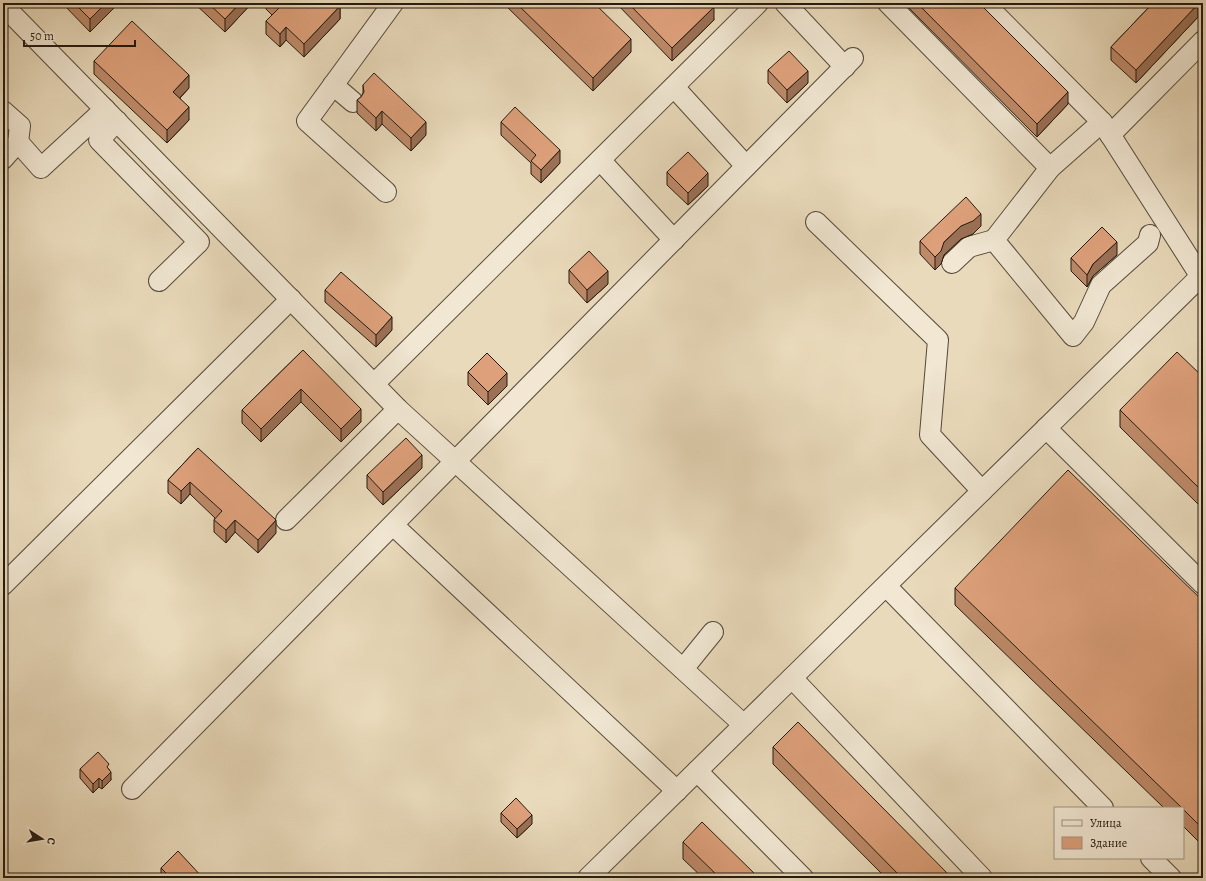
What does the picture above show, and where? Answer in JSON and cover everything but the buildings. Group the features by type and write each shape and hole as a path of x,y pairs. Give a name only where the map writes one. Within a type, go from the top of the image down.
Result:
{"street":[{"path":"386,192 307,121 393,3"},
{"path":"374,384 758,3"},
{"path":"132,789 849,62 785,3"},
{"path":"888,3 1050,168"},
{"path":"595,876 697,771 1202,277 1106,129 984,3"},
{"path":"3,5 398,409 744,725"},
{"path":"952,263 968,247 994,240 1050,168 1106,129 1203,41"},
{"path":"333,85 353,102"},
{"path":"674,87 746,166"},
{"path":"3,111 20,126 18,142 3,158"},
{"path":"18,142 42,168 111,115"},
{"path":"111,115 99,140 199,242 159,281"},
{"path":"600,160 674,240"},
{"path":"816,222 938,340 930,435 982,491"},
{"path":"994,240 1073,336 1084,322 1102,285 1148,243 1150,235"},
{"path":"3,585 291,299"},
{"path":"286,520 398,409"},
{"path":"1046,428 1203,584"},
{"path":"393,525 677,791"},
{"path":"886,586 1101,807"},
{"path":"682,669 713,632"},
{"path":"792,678 982,878"},
{"path":"697,771 803,878"},
{"path":"1152,859 1171,878"}]}
